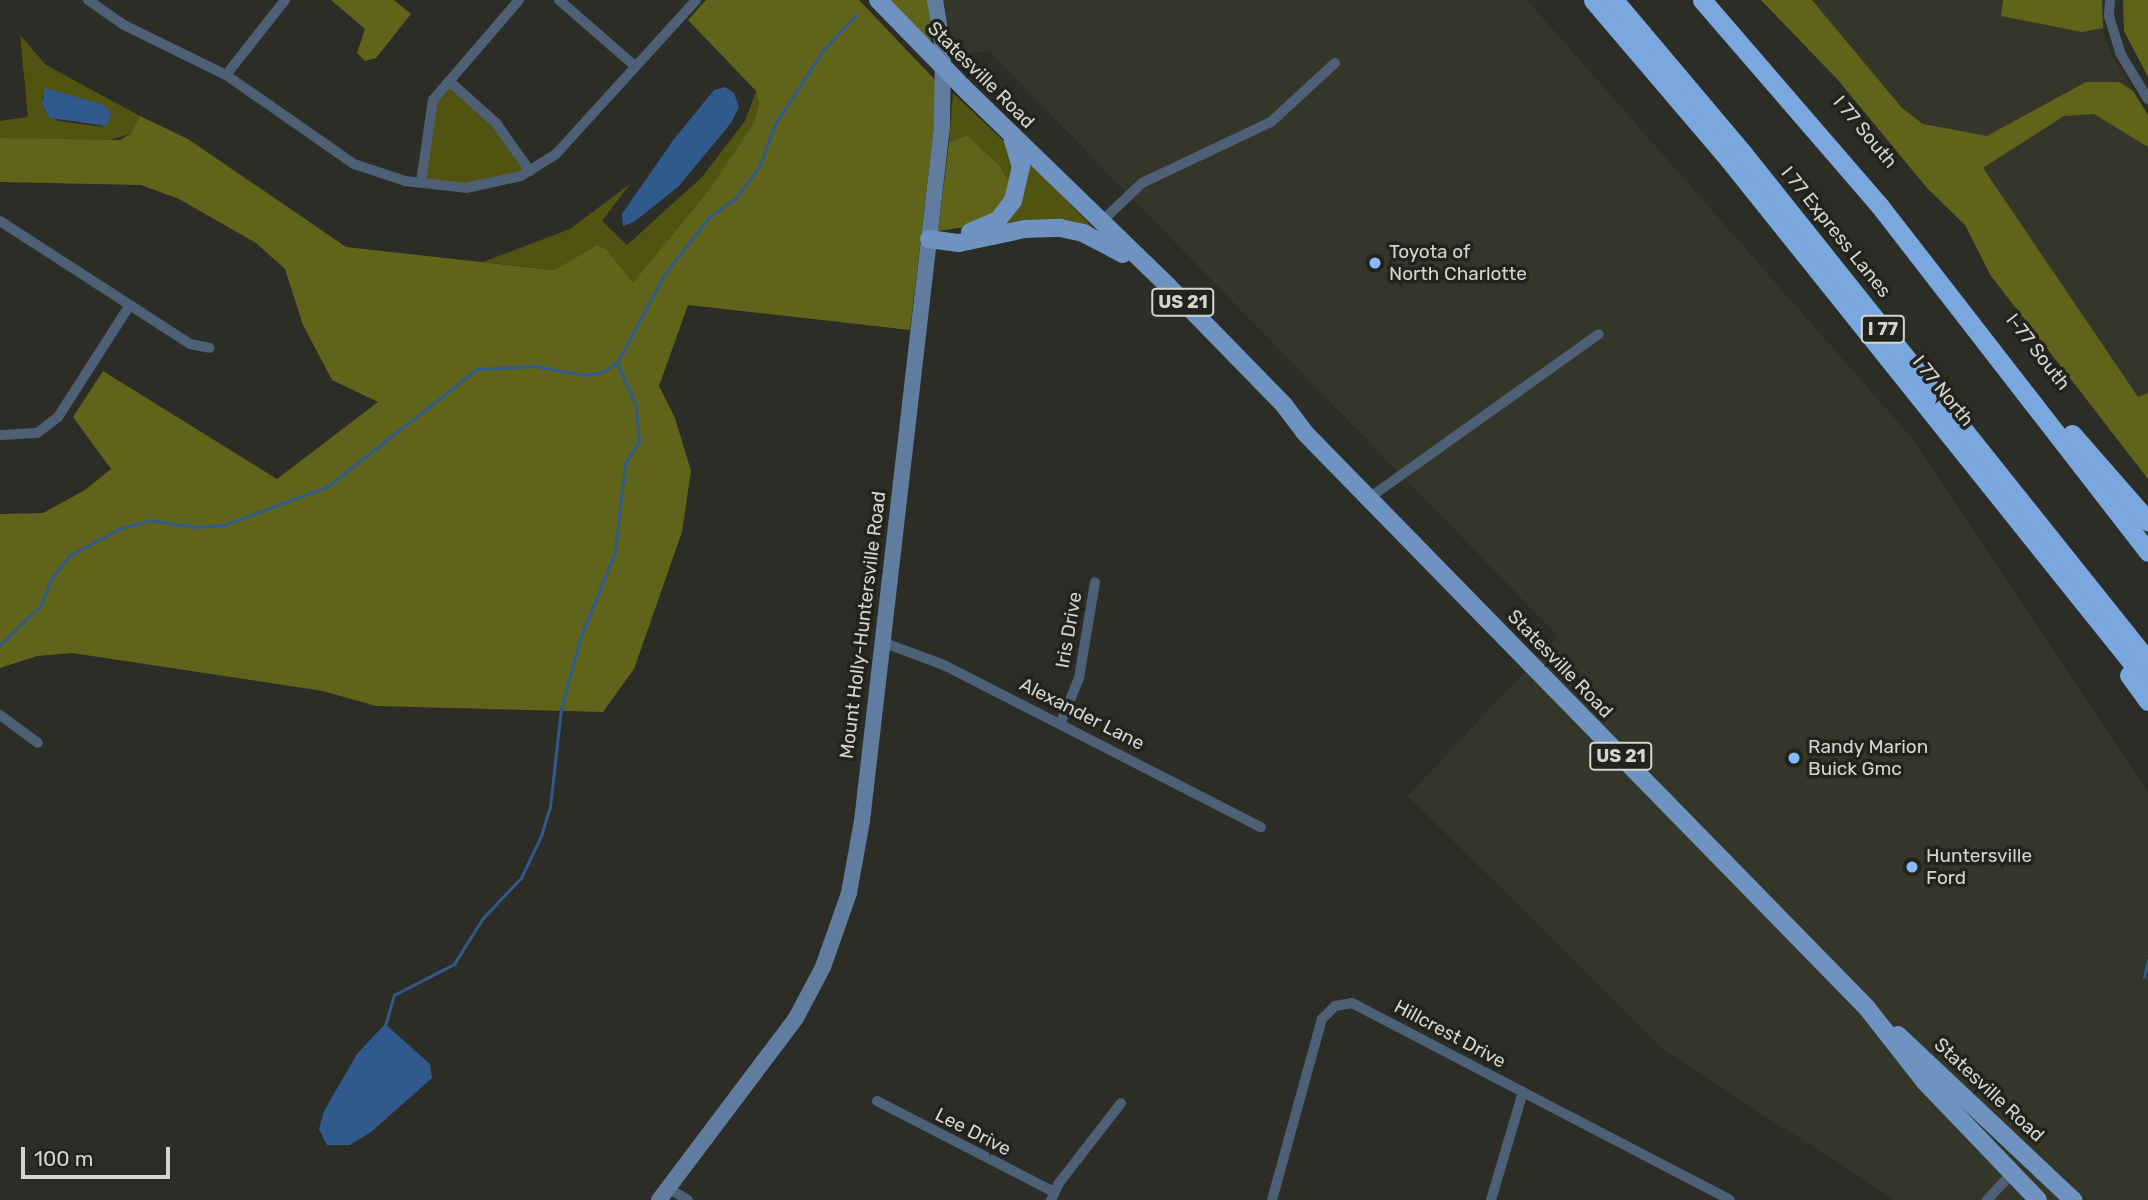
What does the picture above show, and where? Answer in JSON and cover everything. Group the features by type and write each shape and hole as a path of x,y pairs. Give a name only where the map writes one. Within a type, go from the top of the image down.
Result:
{"highway":[{"name":"I 77 North","path":"1593,0 1731,162 2148,683"},
{"name":"I 77 Express Lanes","path":"1614,0 1742,152 2148,661"},
{"path":"1702,0 1879,205 2148,552"},
{"name":"I 77 South","path":"1720,0 1842,140 1968,298"},
{"name":"I-77 South","path":"1968,298 2072,434"},
{"path":"2072,434 2148,521"},
{"path":"2072,434 2148,532"},
{"path":"2070,587 2085,618 2148,701"}],"main road":[{"name":"Statesville Road","path":"878,0 1277,411 1304,432"},
{"name":"Mount Holly-Huntersville Road","path":"664,1194 796,1017 832,947 856,858 929,239 944,86 941,2"},
{"path":"929,239 976,231 1003,214 1021,176 1012,136"},
{"name":"Statesville Road","path":"1054,179 1102,221 1284,405 1304,432 1368,499 1873,1014 1925,1057 2073,1200"},
{"path":"929,239 958,243 1026,229 1060,228 1083,233 1123,254"},
{"name":"Statesville Road","path":"1873,1014 1925,1082 2038,1200"}],"street":[{"path":"88,0 103,5 226,75 354,164 375,174 466,188 500,183 530,172 556,154 696,0"},
{"path":"226,75 285,0"},
{"path":"421,182 433,100 519,0"},
{"path":"559,0 635,66"},
{"path":"2110,0 2109,16 2120,53 2148,99"},
{"path":"1102,221 1142,183 1271,122 1335,63"},
{"path":"449,81 496,122 530,172"},
{"path":"0,221 190,344 210,348"},
{"path":"0,435 37,433 58,417 130,305"},
{"path":"1368,499 1599,334"},
{"name":"Iris Drive","path":"1061,722 1079,678 1095,582"},
{"name":"Alexander Lane","path":"882,642 912,650 1061,722 1261,827"},
{"path":"0,715 38,743"},
{"name":"Hillcrest Drive","path":"1272,1200 1313,1044 1322,1019 1335,1006 1361,1006 1711,1195 1730,1200"},
{"path":"1491,1200 1523,1092"},
{"name":"Lee Drive","path":"877,1101 1053,1196"},
{"path":"1053,1196 1121,1103"},
{"path":"1987,1200 2012,1173"},
{"path":"664,1194 688,1200"}],"shaded area":[{"path":"935,0 1527,0 1911,437 2148,793 2148,1200 1895,1200 1665,1051 1408,796 1558,636 989,51 943,57"},
{"path":"1812,0 2102,0 2105,38 2113,57 2148,115 2148,420"},
{"path":"20,35 46,65 140,116 130,134 102,142 0,138 0,121 28,117","holes":["42,95 104,127 58,121 45,112"]},
{"path":"449,81 481,108 530,171 482,186 421,182 429,114"},
{"path":"756,91 759,103 754,123 708,191 633,284 606,249 597,245 554,270 483,262 570,229 630,184 602,221 627,245 702,177 745,121"},
{"path":"953,93 1008,145 1016,164 1010,183 999,165 967,135 949,143"},
{"path":"1021,154 1107,242 1097,236 990,229"}],"green space":[{"path":"331,0 394,0 411,14 376,58 365,61 357,53 365,29"},
{"path":"706,0 859,0 939,84 910,330 688,305 659,386 675,418 691,471 682,532 634,669 603,712 376,706 323,691 72,653 37,656 0,668 0,514 43,513 85,490 111,469 73,417 103,371 277,479 378,402 332,380 303,325 285,269 256,243 179,199 141,185 0,182 0,138 120,140 130,134 140,116 188,139 346,247 554,270 597,245 606,249 633,283 708,191 754,123 759,103 756,91 688,20"},
{"path":"886,0 929,0 931,41 912,27"},
{"path":"1761,0 1812,0 1902,108 1923,124 1987,136 2086,82 2119,82 2133,91 2148,115 2148,147 2094,114 2064,116 1983,168 2138,397 2148,393 2148,479 1991,276 1965,225 1927,188 1838,80"},
{"path":"2003,0 2102,0 2103,28 2082,32 2001,16"},
{"path":"2123,0 2148,0 2148,77 2124,31"},
{"path":"967,135 999,165 1010,183 1004,205 980,225 938,231 949,143"}],"water":[{"path":"725,87 734,93 739,107 731,123 678,187 634,222 623,226 622,214 674,139 714,90"},
{"path":"45,88 101,104 111,112 107,126 50,118 42,105"},
{"path":"385,1024 430,1064 432,1078 371,1132 350,1145 327,1145 319,1129 324,1111 357,1054"}],"waterway":[{"path":"0,645 41,605 51,579 70,555 121,528 150,520 196,527 224,525 327,487 477,369 535,366 584,375 600,373 617,363 664,275 709,217 735,199 759,167 775,124 824,49 856,15"},
{"path":"385,1026 394,995 454,964 483,918 521,878 541,836 550,807 561,709 580,639 615,552 625,464 639,442 636,406 617,363"},
{"path":"2144,977 2148,960"}],"place":[{"name":"Toyota of North Charlotte","path":"1375,263"},
{"name":"Randy Marion Buick Gmc","path":"1794,758"},
{"name":"Huntersville Ford","path":"1912,867"}]}
